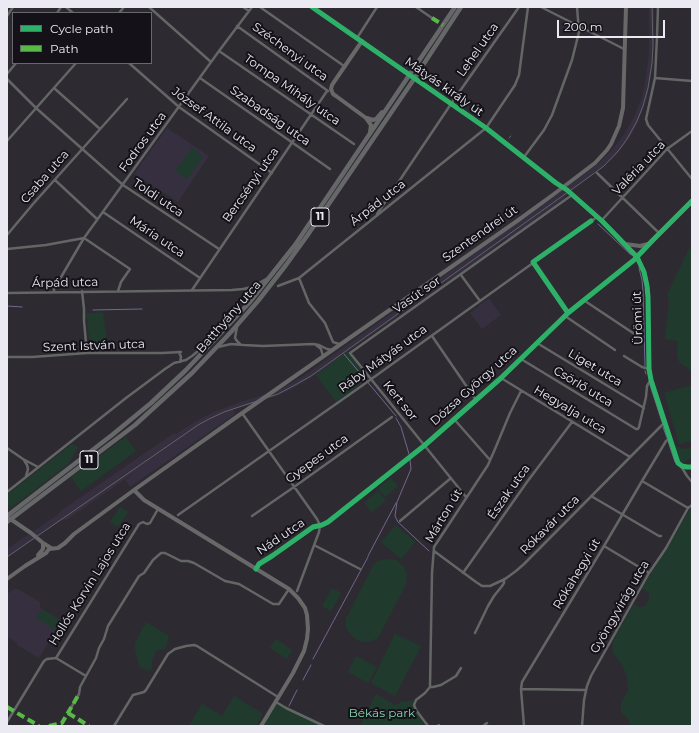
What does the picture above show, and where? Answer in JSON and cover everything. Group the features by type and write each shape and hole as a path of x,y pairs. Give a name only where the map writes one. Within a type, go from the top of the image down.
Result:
{"main road":[{"name":"11","path":"412,76 455,7"},
{"name":"11","path":"412,76 461,7"},
{"name":"Batthyány utca","path":"8,519 151,403 186,370 249,303 294,245 387,108 412,76"},
{"name":"Batthyány utca","path":"8,519 130,429 214,350 260,298 307,236 412,76"}],"street":[{"path":"7,16 13,7"},
{"path":"149,7 211,62"},
{"path":"243,7 249,11"},
{"name":"Fodros utca","path":"54,292 54,289 84,238 97,219 252,7"},
{"path":"260,7 344,66"},
{"name":"Mátyás király út","path":"312,7 486,128 562,187"},
{"path":"358,38 377,7"},
{"path":"416,7 432,18"},
{"name":"Lehel utca","path":"375,217 519,7"},
{"name":"Árpád utca","path":"278,286 299,278 486,128 515,84 519,75 528,7"},
{"path":"541,7 625,49"},
{"path":"524,157 544,130 572,60 579,32 577,7"},
{"name":"Szentendrei út","path":"134,490 516,221 595,163 611,144 622,117 626,7"},
{"path":"658,7 655,78 646,117 648,125 692,179"},
{"name":"Széchenyi utca","path":"238,26 330,89 333,94 366,118"},
{"name":"Bercsényi utca","path":"192,290 362,41"},
{"name":"Tompa Mihály utca","path":"219,51 354,144"},
{"path":"7,74 15,64"},
{"path":"7,141 75,64"},
{"name":"József Attila utca","path":"130,64 179,107 272,173"},
{"name":"Szabadság utca","path":"200,78 330,169"},
{"path":"655,78 692,81"},
{"name":"Toldi utca","path":"7,79 36,108 123,185 219,249"},
{"path":"54,88 100,129"},
{"name":"Csaba utca","path":"7,235 127,99"},
{"path":"366,118 373,120 376,119 387,108"},
{"path":"366,118 371,125 368,136"},
{"name":"Valéria utca","path":"602,221 667,149 692,131"},
{"path":"597,174 658,232"},
{"path":"55,180 97,219"},
{"name":"Ürömi út","path":"562,187 602,221 625,244 637,257 644,272 648,297 649,369 651,380 677,460 680,465"},
{"name":"Vasút sor","path":"350,353 572,195"},
{"path":"387,199 392,204"},
{"name":"Dózsa György utca","path":"320,525 328,522 410,457 476,400 567,315 630,264 692,200"},
{"name":"Mária utca","path":"103,211 200,278"},
{"name":"Ráby Mátyás utca","path":"178,515 369,381 597,217"},
{"path":"7,249 84,238 130,269 121,282 118,291"},
{"path":"625,244 640,246 648,244"},
{"path":"533,262 567,315 615,350"},
{"name":"Árpád utca","path":"7,293 243,289 261,283 272,275"},
{"path":"461,275 480,301"},
{"path":"299,278 309,304 325,323 333,342 340,345"},
{"path":"243,289 249,294 249,303"},
{"path":"82,291 87,353"},
{"path":"585,301 639,337"},
{"path":"239,322 235,338 241,345"},
{"name":"Batthyány utca","path":"7,492 165,369 192,356 219,335"},
{"path":"432,336 476,400"},
{"name":"Liget utca","path":"537,343 644,408"},
{"path":"214,350 226,344 263,346 313,344 332,350"},
{"path":"313,344 321,349 323,356"},
{"name":"Szent István utca","path":"7,357 32,357 87,353 180,352 180,362"},
{"name":"Kert sor","path":"350,353 369,381 466,497"},
{"path":"624,356 642,367 649,369"},
{"name":"Csörlő utca","path":"520,359 636,429 639,427 644,408"},
{"name":"Hegyalja utca","path":"501,378 630,457"},
{"path":"644,408 647,386 651,380"},
{"name":"Márton út","path":"430,687 431,588 434,547 490,460 521,391"},
{"path":"242,413 320,525 320,529 296,593"},
{"name":"Gyepes utca","path":"252,516 392,417"},
{"path":"454,418 490,460"},
{"name":"Észak utca","path":"463,573 527,482 572,422"},
{"name":"Rókavár utca","path":"433,551 480,585 485,587 505,579 524,564 665,422"},
{"name":"Rókahegyi út","path":"524,726 521,689 522,682 666,441 670,438"},
{"path":"7,448 38,467"},
{"path":"23,459 28,469 24,478"},
{"path":"680,465 692,467"},
{"path":"680,465 692,482"},
{"path":"400,521 451,478"},
{"path":"642,481 688,508"},
{"path":"8,519 31,533 51,548 58,548 74,534 134,490 144,500 296,593 306,612 308,625 305,648 298,665 261,726"},
{"path":"591,496 661,536"},
{"name":"Gyöngyvirág utca","path":"582,726 584,700 591,676 649,573 666,548 688,508 692,505"},
{"name":"Hollós Korvin Lajos utca","path":"7,722 44,661 47,659 56,658 139,524 144,522 147,524 150,523 159,509"},
{"name":"Nád utca","path":"256,569 258,564 313,527 320,525"},
{"path":"30,563 42,551 43,543"},
{"path":"314,546 360,569"},
{"path":"604,546 649,573"},
{"path":"7,578 51,548"},
{"path":"68,713 96,658 108,626 138,578 161,553 165,553 182,561 194,563 225,581 239,584 273,604 279,604 289,589"},
{"path":"475,633 488,606 504,583 505,579"},
{"path":"114,726 133,695 144,692 148,688 168,654 175,649 186,646 197,646 279,697"},
{"path":"56,658 86,676"},
{"path":"428,726 416,710 414,705 416,700 430,687 442,685 456,676 460,671 460,668"},
{"path":"521,689 586,690"},
{"path":"276,702 324,726"},
{"path":"483,726 488,723"}],"shaded area":[{"path":"649,7 654,7 654,42 652,69 647,99 632,134 619,152 610,161 570,192 564,199 508,240 506,238 484,256 318,373 281,394 233,410 235,414 130,487 125,480 135,472 68,519 59,521 7,558 7,549 174,433 176,434 214,412 279,390 305,375 599,163 613,149 624,134 633,119 642,97 649,54"},
{"path":"167,128 209,156 178,202 134,174"},
{"path":"489,298 501,315 482,329 470,313"},
{"path":"14,589 18,589 40,602 40,608 62,621 39,658 17,645 18,643 7,637 7,594"}],"green space":[{"path":"192,148 203,157 187,179 175,171"},
{"path":"689,248 692,251 692,375 690,370 679,362 677,355 678,341 665,339 669,304 668,293"},
{"path":"103,312 108,350 91,349 86,314"},
{"path":"347,351 368,378 336,402 316,375"},
{"path":"692,385 692,441 679,444 664,393"},
{"path":"126,437 136,451 81,491 71,477"},
{"path":"72,444 77,446 77,449 68,464 11,508 7,503 7,495"},
{"path":"675,446 684,449 692,448 692,457 680,464"},
{"path":"391,478 398,486 385,497 378,488"},
{"path":"378,491 386,501 372,512 364,503"},
{"path":"120,507 128,512 118,527 110,522"},
{"path":"692,507 692,726 630,726 629,720 621,712 621,703 628,691 627,676 621,663 613,653 613,643 634,604 639,607 644,607 649,600 649,593 642,588"},
{"path":"396,525 415,542 401,559 381,542"},
{"path":"386,559 396,560 403,566 407,574 406,584 378,638 365,642 357,640 348,631 346,627 346,619 374,564 378,561"},
{"path":"332,588 341,593 331,611 322,606"},
{"path":"42,609 61,621 55,630 36,618"},
{"path":"146,622 169,636 165,649 157,650 152,660 152,667 150,671 140,668 135,649 135,643"},
{"path":"395,634 421,646 395,696 371,683"},
{"path":"276,639 292,650 287,659 270,648"},
{"path":"356,656 377,667 368,683 348,672"},
{"name":"Békás park","path":"376,694 395,705 401,702 414,700 412,706 425,726 360,726"},
{"path":"234,696 263,714 256,726 192,726 190,724 202,704 222,716"},
{"path":"276,702 324,726 261,726"}],"waterway":[{"path":"598,224 631,255"},
{"path":"639,268 643,291 645,366"},
{"path":"7,306 22,307"},
{"path":"93,310 142,309"},
{"path":"344,354 396,416"},
{"path":"650,385 662,422"},
{"path":"396,418 401,427 409,454"},
{"path":"663,427 667,438"},
{"path":"668,441 675,462"},
{"path":"410,460 411,469 397,502 395,516 398,522 429,551"},
{"path":"368,556 396,503"},
{"path":"313,659 368,557"},
{"path":"303,680 311,665"},
{"path":"289,706 297,690"}],"tram line":[{"path":"7,557 198,425 224,412 278,394 311,376 604,166 627,139 643,106 648,88 652,63 652,7"}],"marked path":[{"path":"432,18 443,25"},
{"path":"49,726 62,723 79,694"},
{"path":"7,707 39,726"},
{"path":"68,713 89,726"}],"cycle path":[{"path":"312,7 486,128 567,190 602,221 637,257 644,272 647,286 649,369 651,380 678,463 682,466 692,467"},
{"path":"256,569 259,564 313,527 328,522 425,445 501,378 568,313 634,260 692,201"},
{"path":"568,313 533,262 591,221"}]}
